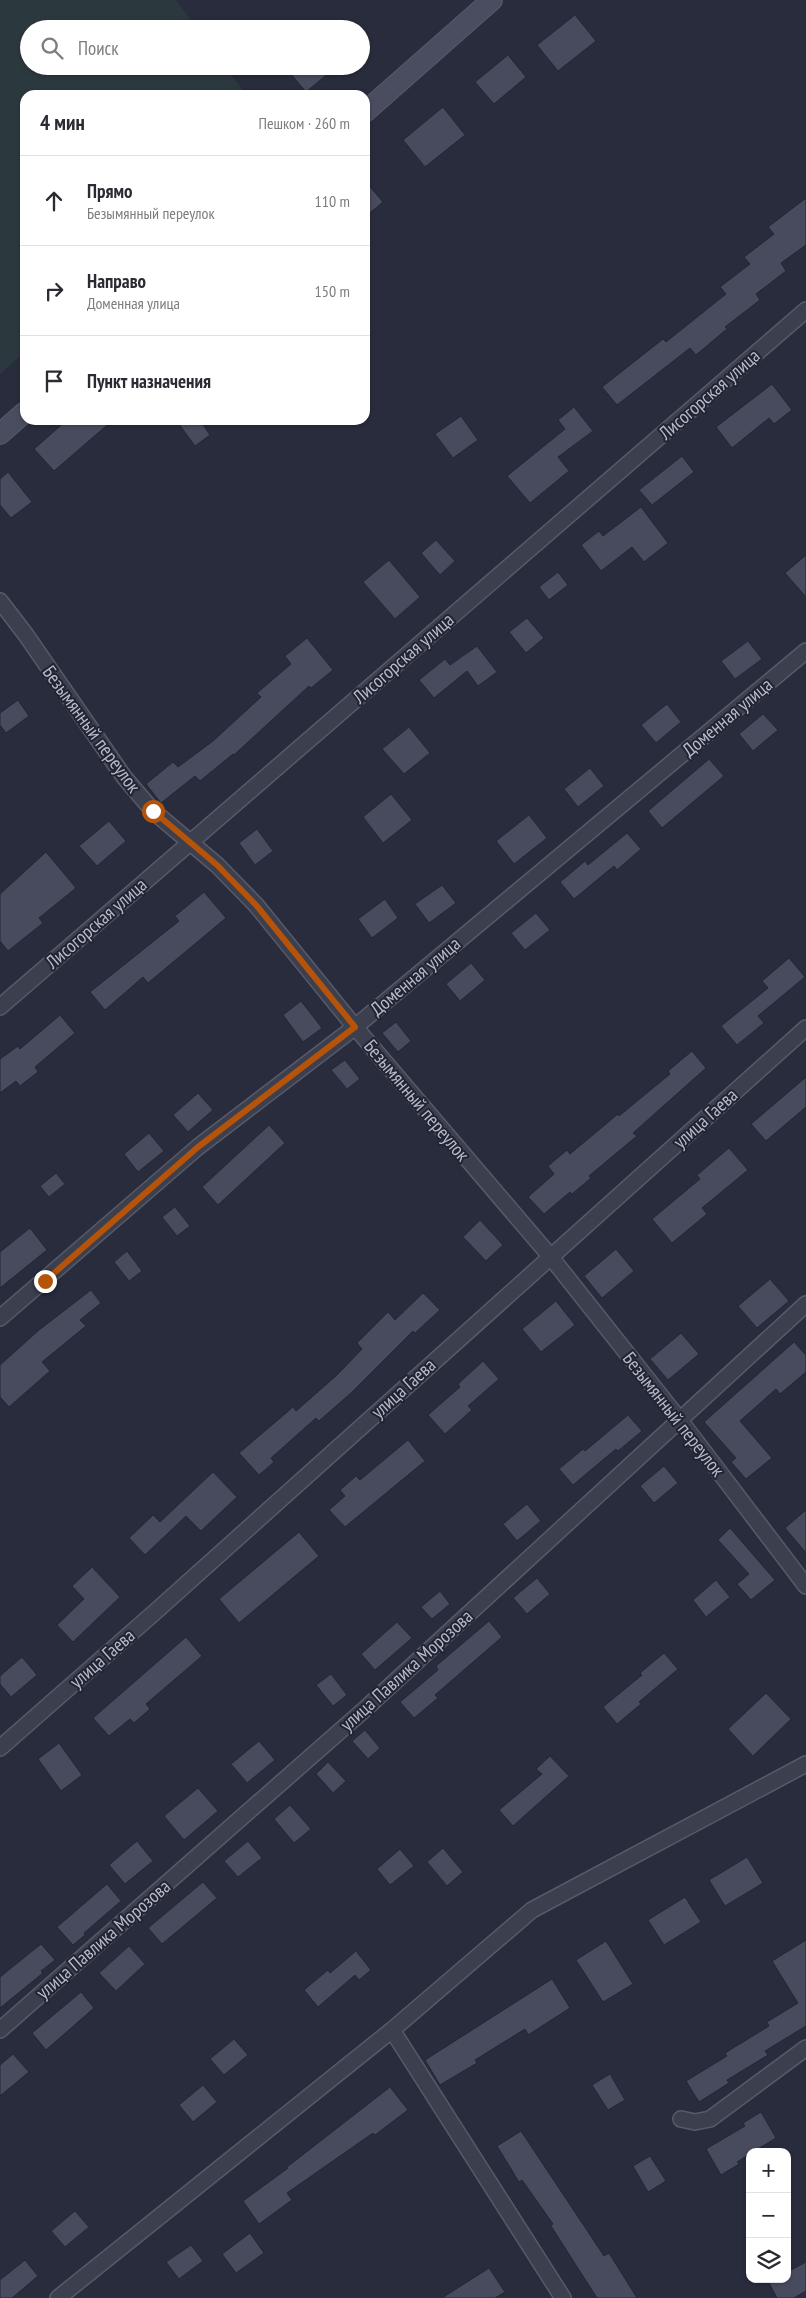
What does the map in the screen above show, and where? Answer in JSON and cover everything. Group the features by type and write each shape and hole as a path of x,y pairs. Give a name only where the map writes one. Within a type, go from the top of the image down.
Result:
{"street":[{"path":"370,108 492,0"},
{"name":"Лисогорская улица","path":"0,1007 806,310"},
{"path":"0,434 20,416"},
{"name":"Безымянный переулок","path":"0,602 26,635 124,777 153,811 217,865 256,905 355,1027 550,1256 679,1419 806,1586"},
{"name":"Доменная улица","path":"0,1318 198,1147 355,1027 806,651"},
{"name":"улица Гаева","path":"0,1748 155,1612 806,1028"},
{"name":"улица Павлика Морозова","path":"0,2030 365,1709 806,1304"},
{"path":"58,2298 392,2030 532,1910 806,1764"},
{"path":"392,2030 564,2298"},
{"path":"681,2119 695,2122 710,2119 806,2048"}],"shaded area":[{"path":"0,0 176,0 190,20 20,20 20,75 232,75 242,90 20,90 20,356 0,374"}],"building":[{"path":"575,15 596,41 558,71 537,45"},
{"path":"508,55 526,77 494,104 475,82"},
{"path":"292,75 326,75 308,90 304,90"},
{"path":"443,107 465,135 425,167 403,140"},
{"path":"370,187 383,202 370,213"},
{"path":"806,198 806,245 781,263 786,271 756,294 760,300 725,327 727,329 696,355 690,348 617,405 602,387 663,339 666,342 726,294 720,287 750,264 744,257 774,234 768,227"},
{"path":"772,384 792,410 774,424 769,418 732,448 716,427"},
{"path":"574,407 593,431 558,457 569,471 530,503 507,476 565,429 558,420"},
{"path":"461,416 478,440 453,458 435,434"},
{"path":"61,425 107,425 54,471 34,449"},
{"path":"180,425 203,425 210,435 195,446"},
{"path":"682,456 694,472 652,505 639,490"},
{"path":"8,472 32,502 11,518 0,505 0,479"},
{"path":"641,507 668,543 644,562 632,547 601,571 581,545 599,531 603,536"},
{"path":"436,540 455,561 440,575 421,553"},
{"path":"806,555 806,597 785,573"},
{"path":"389,560 420,597 395,619 363,582"},
{"path":"558,572 568,585 549,600 539,587"},
{"path":"527,618 544,638 526,653 509,632"},
{"path":"307,638 333,670 311,688 309,686 234,755 200,781 195,776 161,803 146,784 173,762 178,767 213,741 261,697 257,693 291,664 285,656"},
{"path":"748,641 762,659 735,679 721,661"},
{"path":"477,646 497,672 478,686 467,671 434,698 419,680 445,659 450,665"},
{"path":"18,700 29,716 6,733 0,725 0,713"},
{"path":"667,704 681,722 656,743 641,725"},
{"path":"763,714 778,730 753,751 739,734"},
{"path":"409,727 430,753 404,774 382,749"},
{"path":"709,759 724,776 662,828 648,811"},
{"path":"590,768 604,786 578,807 564,789"},
{"path":"391,794 412,820 383,843 363,817"},
{"path":"529,815 547,838 514,864 496,841"},
{"path":"109,821 126,841 97,866 79,846"},
{"path":"257,829 273,851 255,865 239,843"},
{"path":"627,833 641,849 617,870 614,866 574,899 560,882 585,861 588,865"},
{"path":"46,852 76,888 39,918 43,923 8,951 0,941 0,894"},
{"path":"442,885 456,903 429,923 415,904"},
{"path":"204,892 226,918 148,983 143,977 105,1010 90,992 179,921 175,916"},
{"path":"385,899 398,918 372,938 358,919"},
{"path":"536,913 550,930 525,950 511,933"},
{"path":"789,958 805,977 758,1016 764,1023 737,1045 721,1026 768,988 762,981"},
{"path":"471,963 485,980 460,1001 446,984"},
{"path":"301,1001 322,1028 303,1042 283,1015"},
{"path":"60,1015 75,1033 35,1067 38,1072 20,1086 16,1081 0,1093 0,1059 18,1046 20,1049"},
{"path":"396,1022 411,1041 398,1052 382,1033"},
{"path":"692,1051 706,1068 633,1133 637,1136 589,1176 591,1178 572,1194 570,1192 544,1214 528,1197 554,1174 548,1166 567,1150 570,1154 618,1114 619,1116 670,1074 668,1071"},
{"path":"345,1060 360,1079 347,1089 331,1070"},
{"path":"806,1077 806,1107 766,1141 751,1124"},
{"path":"198,1093 213,1110 188,1132 173,1115"},
{"path":"269,1125 285,1143 218,1205 202,1187"},
{"path":"149,1133 164,1151 138,1172 124,1154"},
{"path":"729,1148 748,1170 702,1208 707,1214 672,1243 652,1219 700,1179 697,1175"},
{"path":"56,1173 65,1184 49,1197 40,1186"},
{"path":"175,1207 190,1226 177,1236 162,1217"},
{"path":"480,1220 503,1245 486,1261 463,1237"},
{"path":"30,1228 47,1250 0,1288 0,1252"},
{"path":"616,1249 634,1271 602,1298 584,1276"},
{"path":"127,1251 142,1271 129,1281 114,1262"},
{"path":"770,1279 789,1301 757,1328 738,1306"},
{"path":"91,1290 101,1303 80,1320 86,1326 42,1362 50,1371 9,1407 0,1397 0,1365 39,1330"},
{"path":"423,1293 440,1310 415,1333 413,1331 351,1393 319,1421 316,1418 271,1458 274,1462 259,1475 239,1453 293,1407 296,1411 337,1375 362,1349 357,1343 388,1312 395,1320"},
{"path":"556,1301 575,1325 541,1352 522,1329"},
{"path":"681,1333 699,1354 668,1380 650,1359"},
{"path":"794,1342 806,1355 806,1372 780,1394 776,1389 740,1421 772,1458 746,1479 731,1462 736,1458 704,1422"},
{"path":"483,1361 499,1379 468,1406 472,1410 445,1434 428,1415 460,1387 458,1384"},
{"path":"628,1415 642,1431 618,1451 616,1449 573,1485 559,1469 583,1449 585,1451"},
{"path":"408,1440 425,1461 345,1527 329,1510 345,1496 340,1490 356,1476 360,1480"},
{"path":"664,1466 678,1483 654,1503 640,1486"},
{"path":"213,1472 237,1497 201,1531 186,1516 145,1555 129,1538 153,1515 160,1522"},
{"path":"527,1504 541,1521 517,1541 503,1524"},
{"path":"806,1510 806,1553 785,1528"},
{"path":"730,1528 775,1580 751,1600 737,1584 749,1574 718,1540"},
{"path":"299,1532 319,1556 239,1623 219,1599"},
{"path":"92,1567 120,1597 73,1642 57,1625 84,1599 72,1586"},
{"path":"537,1578 550,1594 527,1614 513,1598"},
{"path":"716,1580 730,1597 706,1617 693,1600"},
{"path":"440,1591 450,1604 432,1619 421,1607"},
{"path":"489,1621 502,1637 435,1695 438,1698 414,1718 400,1702 438,1670 436,1666"},
{"path":"397,1622 412,1638 375,1670 361,1654"},
{"path":"186,1637 202,1656 146,1704 150,1709 134,1723 130,1719 109,1736 93,1718"},
{"path":"664,1653 678,1669 639,1702 641,1704 617,1724 603,1707 642,1675 640,1673"},
{"path":"22,1657 37,1675 11,1697 0,1684 0,1676"},
{"path":"331,1674 347,1695 333,1706 316,1685"},
{"path":"766,1693 791,1719 753,1756 728,1729"},
{"path":"365,1730 380,1748 368,1759 352,1741"},
{"path":"259,1741 275,1760 247,1783 231,1764"},
{"path":"59,1743 82,1775 61,1791 38,1759"},
{"path":"550,1756 569,1776 513,1826 499,1810 542,1774 536,1769"},
{"path":"328,1762 346,1781 333,1793 316,1774"},
{"path":"198,1788 218,1811 184,1840 164,1816"},
{"path":"290,1805 311,1829 294,1843 274,1819"},
{"path":"137,1841 153,1861 125,1884 109,1865"},
{"path":"248,1841 262,1858 238,1877 224,1861"},
{"path":"443,1848 463,1872 447,1886 427,1862"},
{"path":"400,1849 414,1866 390,1885 377,1869"},
{"path":"747,1857 763,1883 725,1906 709,1880"},
{"path":"203,1882 217,1898 162,1944 148,1928"},
{"path":"107,1884 121,1901 73,1945 57,1927"},
{"path":"685,1897 701,1922 664,1945 648,1920"},
{"path":"806,1940 806,2026 765,2051 768,2055 727,2080 729,2083 699,2102 686,2081 727,2056 725,2053 769,2026 767,2022 798,2003 772,1961"},
{"path":"606,1941 633,1984 603,2002 576,1960"},
{"path":"41,1944 55,1960 41,1971 43,1973 0,2008 0,1977"},
{"path":"129,1946 145,1964 116,1991 99,1973"},
{"path":"356,1951 371,1970 359,1980 355,1975 318,2007 304,1990 328,1970 330,1973"},
{"path":"552,1979 570,2008 528,2035 525,2029 475,2060 477,2063 440,2085 425,2060"},
{"path":"81,1992 94,2008 46,2050 32,2033"},
{"path":"234,2039 248,2055 224,2075 210,2059"},
{"path":"13,2054 29,2072 0,2096 0,2065"},
{"path":"610,2074 625,2100 608,2110 592,2085"},
{"path":"203,2085 217,2102 193,2122 179,2105"},
{"path":"390,2087 408,2110 375,2135 373,2133 287,2193 292,2200 259,2224 243,2201"},
{"path":"761,2112 776,2138 760,2148 746,2148 746,2156 737,2162 739,2164 721,2175 706,2149 745,2126 743,2123"},
{"path":"521,2131 604,2256 609,2253 637,2298 597,2298 551,2226 553,2224 522,2180 519,2182 497,2146"},
{"path":"650,2156 666,2181 648,2192 633,2166"},
{"path":"75,2211 89,2227 65,2247 51,2231"},
{"path":"250,2233 264,2253 236,2273 222,2254"},
{"path":"191,2245 203,2261 179,2279 166,2262"},
{"path":"25,2260 38,2276 12,2298 0,2298 0,2280"},
{"path":"806,2262 806,2291 794,2298 777,2298 769,2283 791,2283 791,2270"},
{"path":"489,2268 505,2292 495,2298 442,2298"}],"route":[{"path":"45,1281 198,1147 355,1027 256,905 217,865 153,811"}]}
